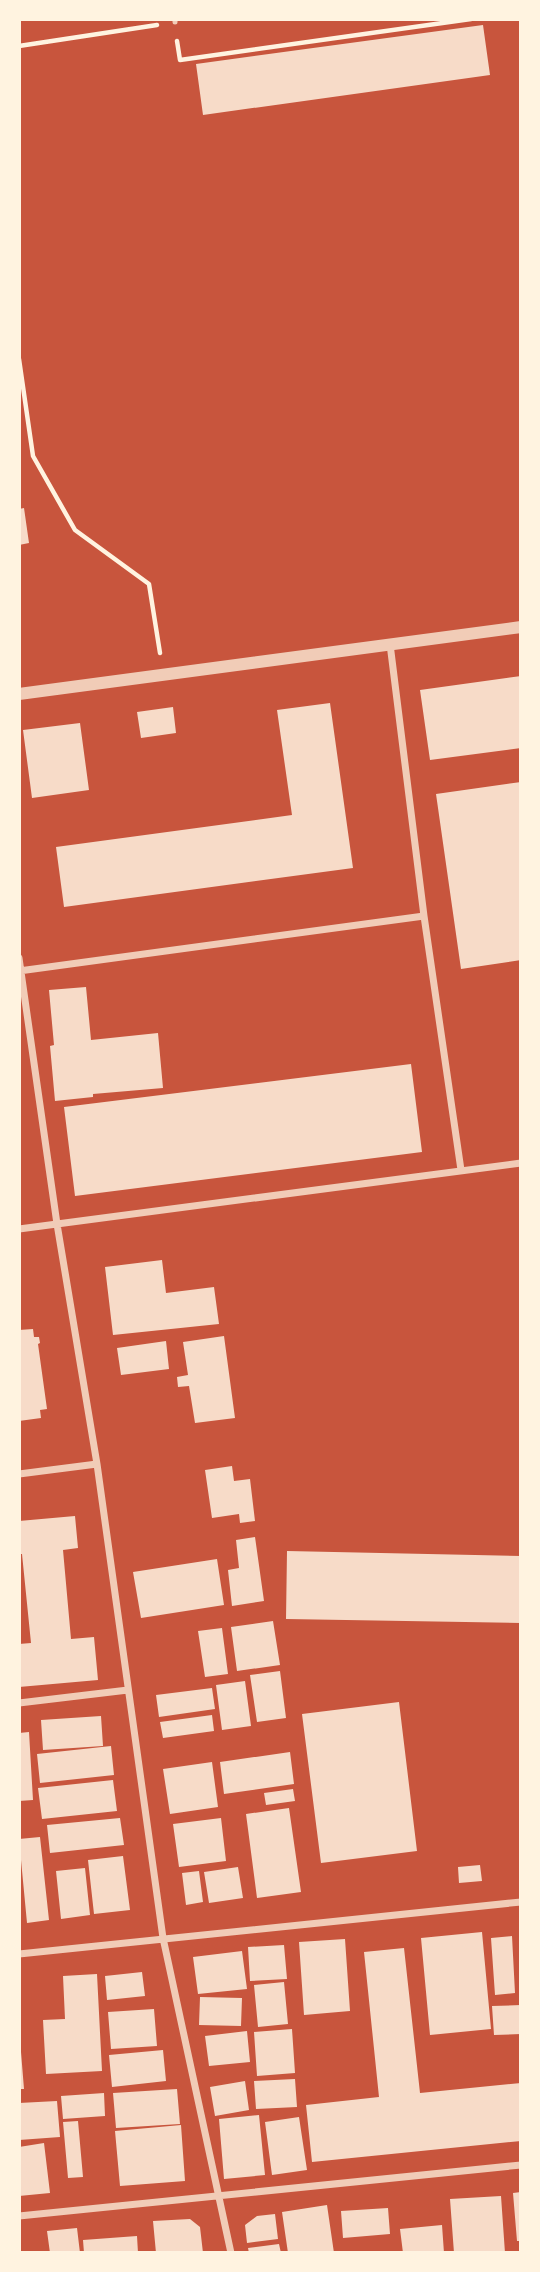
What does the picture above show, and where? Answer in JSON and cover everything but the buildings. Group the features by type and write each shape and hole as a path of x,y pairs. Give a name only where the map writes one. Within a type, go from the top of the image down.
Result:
{"street":[{"path":"19,694 521,627"},
{"path":"390,644 424,916 461,1170"},
{"path":"20,971 424,916"},
{"path":"19,958 57,1224 97,1465 163,1938 231,2253"},
{"path":"19,1229 521,1163"},
{"path":"19,1474 97,1465"},
{"path":"19,1703 128,1690"},
{"path":"19,1954 521,1902"},
{"path":"19,2216 521,2165"}],"path":[{"path":"19,46 175,21 180,60 471,19"},
{"path":"19,359 33,456 75,530 149,584 160,653"}]}
